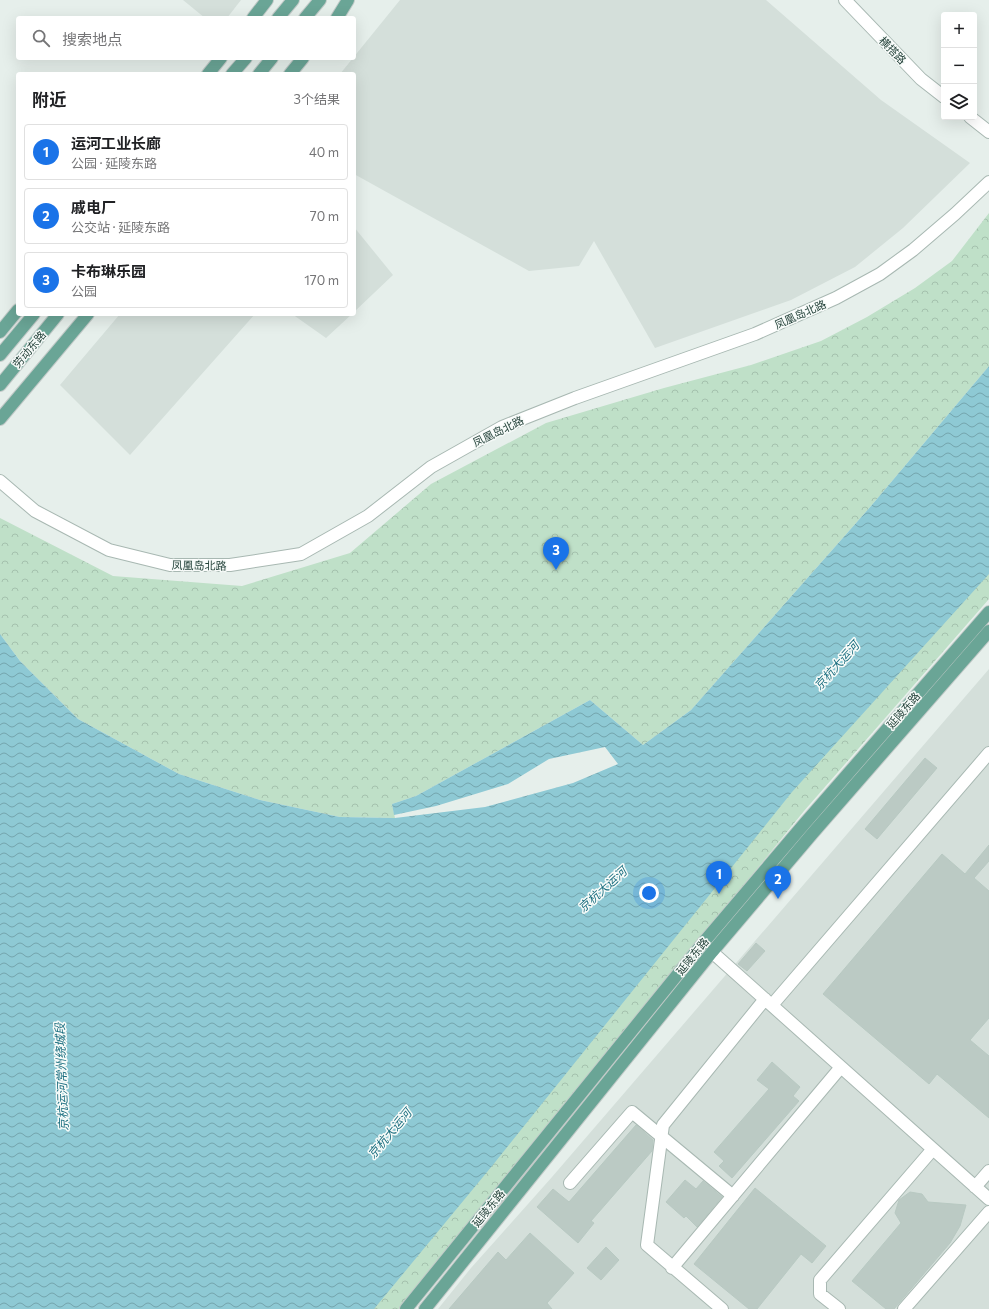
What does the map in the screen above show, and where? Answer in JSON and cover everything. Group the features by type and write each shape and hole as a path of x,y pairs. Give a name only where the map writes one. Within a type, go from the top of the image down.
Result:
{"main road":[{"path":"255,16 267,0"},
{"path":"280,16 293,0"},
{"path":"307,16 320,0"},
{"path":"338,16 348,0"},
{"path":"210,72 218,60"},
{"path":"234,72 244,60"},
{"path":"261,72 270,60"},
{"path":"292,72 301,60"},
{"path":"0,332 16,312"},
{"name":"劳动东路","path":"0,355 32,316"},
{"name":"劳动东路","path":"0,384 56,316"},
{"path":"0,419 86,316"},
{"name":"延陵东路","path":"406,1309 703,943 805,823 989,612"},
{"name":"延陵东路","path":"425,1309 712,952 812,834 989,631"}],"street":[{"name":"横搭路","path":"845,0 921,79 941,95"},
{"path":"974,120 989,132"},
{"name":"凤凰岛北路","path":"0,481 35,511 109,550 170,565 230,565 300,554 368,516 431,467 502,427 574,398 755,334 836,298 880,274 913,250 989,182"},
{"path":"722,1309 672,1268 647,1245 663,1125 768,1002 989,753"},
{"path":"712,952 989,1200"},
{"path":"672,1268 841,1067"},
{"path":"570,1183 632,1112 733,1196"},
{"path":"840,1309 820,1294 820,1280 933,1149"},
{"path":"975,1187 989,1171"},
{"path":"904,1309 989,1212"}],"shaded area":[{"path":"183,0 241,0 229,16 203,16"},
{"path":"400,0 766,0 881,100 970,163 903,228 855,267 791,300 655,348 594,241 579,266 529,271 356,175 356,72 342,72 351,60 356,60 356,54"},
{"path":"356,229 393,275 356,310"},
{"path":"118,316 253,316 130,455 60,385"},
{"path":"295,316 350,316 326,338"},
{"path":"989,669 989,1309 438,1309 471,1268 552,1177"}],"green space":[{"path":"989,213 989,366 871,506 691,710 643,745 590,700 416,796 392,804 395,818 340,817 260,800 179,774 78,719 20,661 0,634 0,518 113,576 242,586 350,553 431,484 546,423 664,388 751,365 821,341 867,317 915,288 952,261"},
{"path":"989,567 989,599 804,811 399,1309 355,1309 783,798"}],"water":[{"path":"989,366 989,574 792,792 492,1166 374,1309 0,1309 0,634 20,661 78,719 179,774 260,800 340,817 395,818 485,807 573,783 618,764 605,747 549,759 508,784 436,806 394,815 392,804 416,796 590,700 643,745 691,710 871,506"}],"building":[{"path":"925,758 937,768 877,839 865,829"},
{"path":"989,845 989,861 974,878 989,891 989,1018 970,1040 989,1056 989,1118 937,1074 929,1084 823,994 942,854 965,874"},
{"path":"756,943 765,951 747,971 738,964"},
{"path":"772,1062 800,1087 793,1096 799,1101 732,1178 719,1166 724,1161 714,1152 769,1089 757,1080"},
{"path":"636,1125 653,1140 652,1151 591,1221 594,1223 578,1243 537,1207 553,1189 569,1202"},
{"path":"685,1180 696,1189 703,1181 722,1197 697,1227 686,1216 684,1218 666,1202"},
{"path":"755,1188 826,1246 812,1263 801,1254 757,1309 749,1309 694,1264"},
{"path":"910,1192 922,1194 928,1202 966,1205 960,1226 950,1243 894,1309 886,1309 852,1281 901,1223 895,1213 899,1200"},
{"path":"530,1233 574,1273 547,1303 552,1309 449,1309 498,1252 506,1260"},
{"path":"606,1247 619,1260 601,1280 587,1268"}],"place":[{"name":"卡布琳乐园","path":"556,570"},
{"name":"运河工业长廊","path":"719,894"},
{"name":"戚电厂","path":"778,899"}],"water label":[{"name":"京杭大运河","path":"836,665"},
{"name":"京杭大运河","path":"602,889"},
{"name":"京杭运河常州绕城段","path":"61,1077"},
{"name":"京杭大运河","path":"389,1133"}]}
